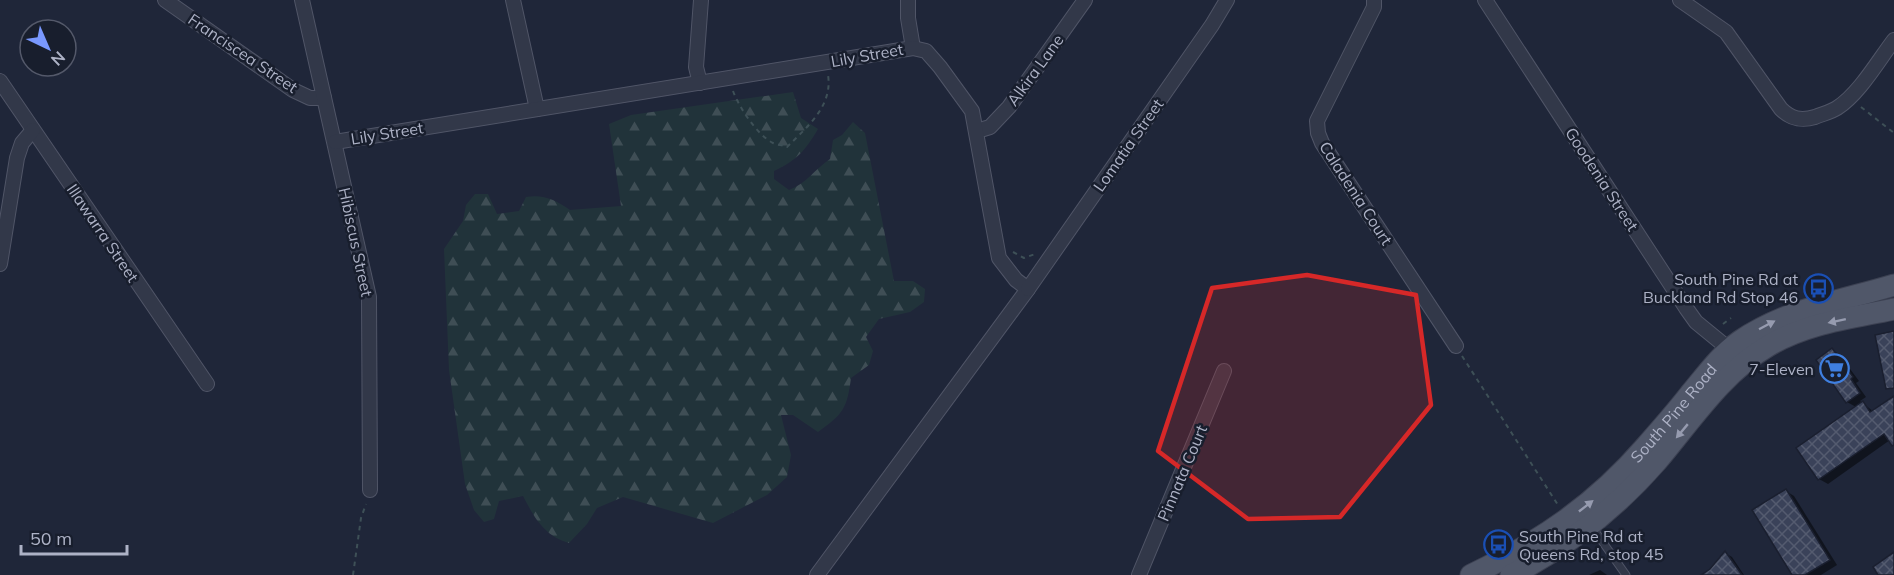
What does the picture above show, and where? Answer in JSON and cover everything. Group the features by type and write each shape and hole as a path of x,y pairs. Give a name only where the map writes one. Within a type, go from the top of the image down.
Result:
{"main road":[{"name":"South Pine Road","path":"1471,575 1547,534 1594,500 1634,460 1729,349 1764,325 1794,312 1894,285"},
{"name":"South Pine Road","path":"1510,575 1554,551 1591,524 1636,484 1730,376 1754,355 1780,339 1807,328 1894,309"}],"street":[{"name":"Franciscea Street","path":"165,0 293,90 310,98 324,98"},
{"name":"Hibiscus Street","path":"302,0 369,297 370,490"},
{"path":"513,0 537,109"},
{"path":"700,84 696,66 702,0"},
{"path":"908,0 908,18 913,48"},
{"name":"Alkira Lane","path":"977,131 990,127 1009,107 1085,0"},
{"name":"Lomatia Street","path":"1028,289 1212,25 1227,0"},
{"name":"Caladenia Court","path":"1374,0 1374,7 1317,121 1318,133 1322,143 1456,346"},
{"name":"Goodenia Street","path":"1485,0 1686,308 1696,322 1729,349"},
{"path":"1680,0 1726,32 1781,110 1787,116 1796,119 1806,119 1836,110 1849,98 1894,40"},
{"name":"Lily Street","path":"335,142 913,48 926,51 940,66 972,111 999,258 1016,280 1028,289"},
{"name":"Illawarra Street","path":"0,81 207,384"},
{"path":"0,264 17,158 22,143 33,130"},
{"path":"817,575 1028,289"},
{"name":"Pinnata Court","path":"1139,575 1224,371"}],"lane":[{"path":"1591,524 1626,575"}],"path":[{"path":"733,91 737,102 755,127 772,142 787,147 820,111 829,94 828,75"},
{"path":"1849,98 1894,133"},
{"path":"1010,248 1018,256 1027,258 1035,253 1037,255"},
{"path":"1723,324 1731,318"},
{"path":"1456,346 1559,507"},
{"path":"353,575 361,518 370,490"}],"highlighted area":[{"path":"1307,275 1416,295 1431,405 1340,517 1248,519 1158,451 1212,288"}],"green space":[{"path":"793,92 801,118 818,129 800,154 774,171 774,179 789,190 800,184 830,159 833,140 842,135 853,122 865,133 894,281 913,281 925,289 924,302 910,312 879,319 866,337 873,351 869,365 851,378 848,397 842,410 826,426 818,432 793,415 781,415 791,455 787,477 767,495 713,523 623,497 597,508 587,524 569,543 546,531 523,496 499,501 494,519 484,522 474,510 465,484 449,370 444,249 463,221 466,205 475,194 488,194 497,214 519,211 526,197 532,196 560,203 570,210 621,206 609,124 631,115"}],"building":[{"path":"1894,331 1894,388 1886,389 1875,335"},
{"name":"7-Eleven","path":"1832,348 1853,377 1851,379 1860,393 1846,403 1816,360"},
{"path":"1894,396 1894,445 1892,446 1884,434 1818,480 1796,448 1863,401 1870,412"},
{"path":"1786,489 1830,560 1805,575 1792,575 1752,510"},
{"path":"1725,551 1742,575 1701,575 1710,569"},
{"path":"1894,552 1894,575 1878,575 1873,567"}],"place":[{"name":"South Pine Rd at Buckland Rd Stop 46","path":"1819,288"},
{"name":"7-Eleven","path":"1835,369"},
{"name":"South Pine Rd at Queens Rd, stop 45","path":"1498,545"}]}
